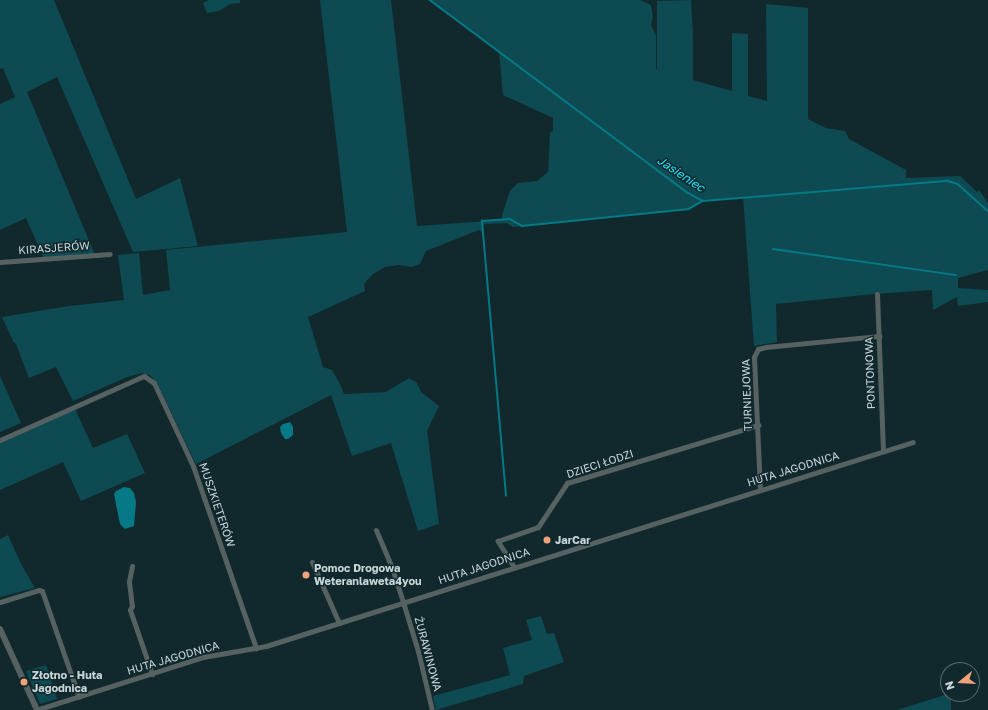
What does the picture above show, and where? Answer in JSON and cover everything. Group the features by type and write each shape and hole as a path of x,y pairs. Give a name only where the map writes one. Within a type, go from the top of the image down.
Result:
{"street":[{"name":"KIRASJERÓW","path":"0,262 110,254"},
{"name":"PONTONOWA","path":"877,294 883,451"},
{"name":"TURNIEJOWA","path":"760,490 754,358 758,349 879,336"},
{"name":"MUSZKIETERÓW","path":"0,440 144,376 154,383 193,466 256,648"},
{"name":"DZIECI ŁODZI","path":"514,567 498,541 538,527 567,483 758,425"},
{"name":"HUTA JAGODNICA","path":"37,710 203,658 256,648 339,623 913,442"},
{"name":"ŻURAWINOWA","path":"376,530 392,565 418,651 432,710"},
{"path":"312,562 339,623"},
{"path":"132,566 129,582 132,606 130,610 152,674"},
{"path":"0,602 39,590 42,591 79,697"},
{"path":"0,629 37,710"}],"shaded area":[{"path":"0,0 54,0 136,199 180,178 198,246 133,252 57,77 27,92 95,255 44,259 26,218 0,230 0,104 15,97 3,68 0,69"},
{"path":"209,0 240,0 240,3 230,4 219,11 207,13 203,3"},
{"path":"320,0 391,0 417,226 503,220 502,215 510,191 518,183 537,181 548,172 550,132 553,131 553,118 503,95 499,52 430,0 640,0 651,5 653,17 651,25 656,35 657,69 657,1 691,0 693,80 732,91 732,33 748,34 748,96 767,101 766,4 808,8 808,119 826,128 845,131 849,139 906,170 906,178 960,176 977,192 979,190 988,203 988,270 958,278 958,288 988,290 988,302 958,306 957,297 933,310 932,290 874,294 776,304 777,342 754,346 743,197 703,201 689,209 513,227 507,223 484,224 483,233 479,230 426,251 420,264 412,267 399,265 385,267 373,274 364,284 365,291 308,317 323,367 332,370 344,394 386,392 409,378 417,383 421,392 439,406 427,431 439,524 418,531 391,443 352,456 331,395 196,464 159,387 150,375 143,373 127,377 73,401 56,367 29,378 16,344 13,341 2,317 69,306 124,300 118,255 139,253 143,295 170,290 166,250 347,232"},
{"path":"0,376 21,423 0,432"},
{"path":"75,409 93,448 127,434 145,473 81,501 63,462 0,490 0,443"},
{"path":"290,422 293,427 293,435 288,439 285,439 281,433 280,427 283,424"},
{"path":"124,487 130,488 134,493 136,502 134,526 125,529 120,524 114,494 116,491"},
{"path":"8,535 21,564 35,588 0,597 0,539"},
{"path":"541,616 547,634 554,633 564,662 524,676 523,684 436,710 433,696 510,675 503,648 532,640 526,620"},
{"path":"46,665 57,699 40,704 26,671"},
{"path":"940,697 940,702 951,702 951,710 897,710"}],"waterway":[{"name":"Jasieniec","path":"430,0 688,193 703,201 948,181 958,184 988,211"},
{"path":"506,496 482,221 510,219 522,226 689,209 703,201"},
{"path":"773,249 956,275"}],"place":[{"name":"JarCar","path":"547,540"},
{"name":"Pomoc Drogowa Weteranlaweta4you","path":"306,575"},
{"name":"Złotno - Huta Jagodnica","path":"24,682"}]}
